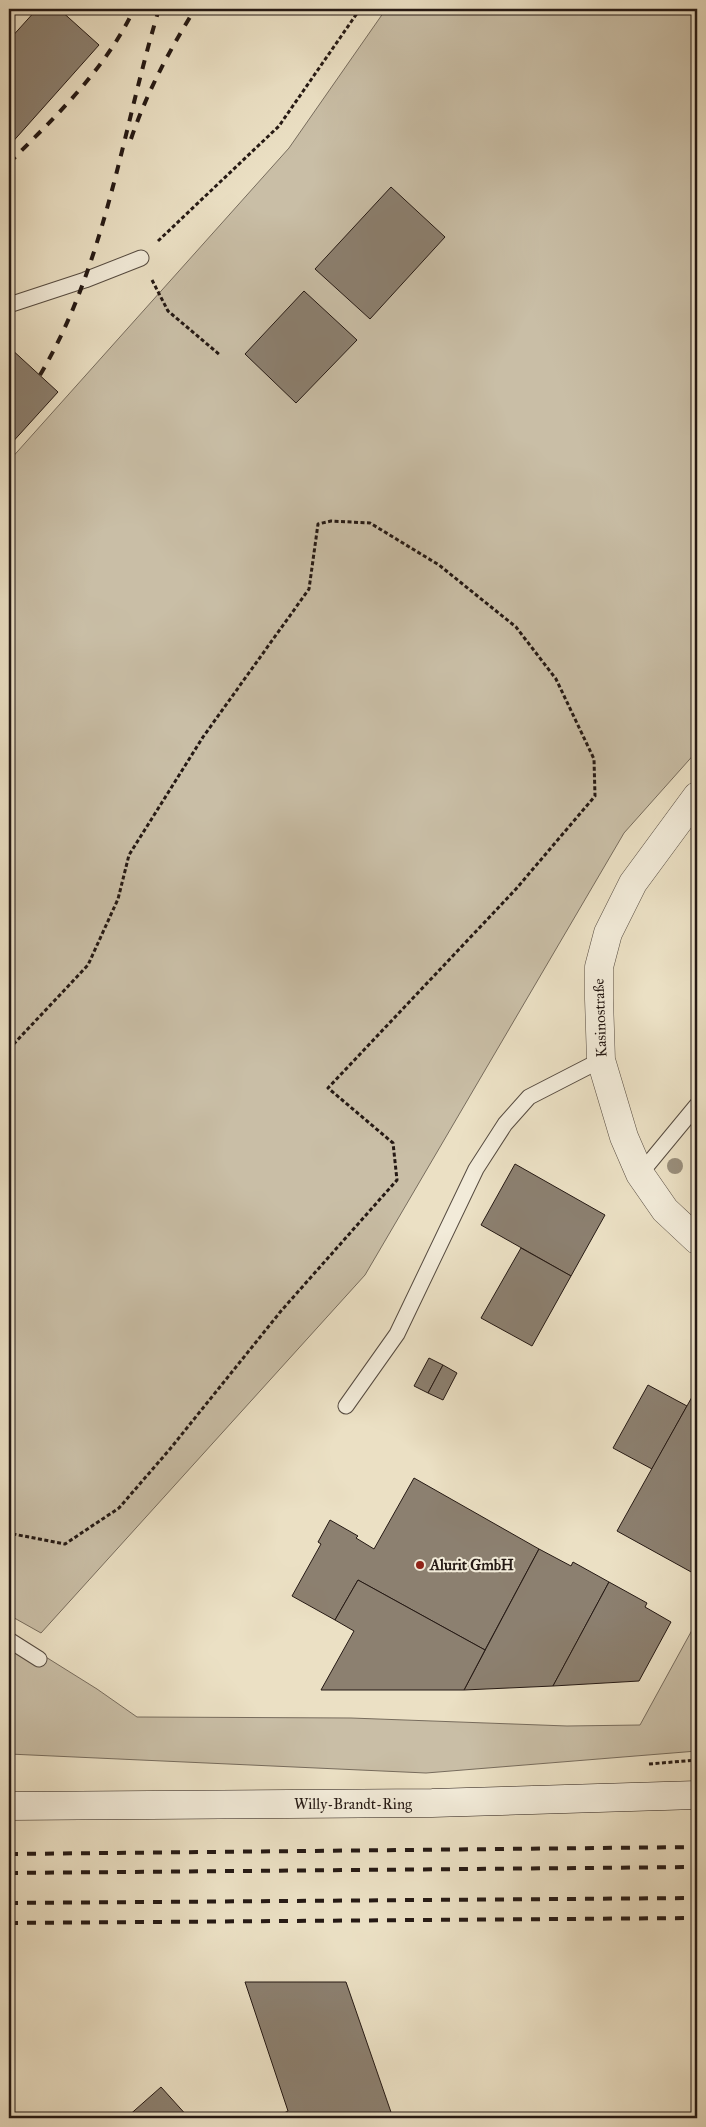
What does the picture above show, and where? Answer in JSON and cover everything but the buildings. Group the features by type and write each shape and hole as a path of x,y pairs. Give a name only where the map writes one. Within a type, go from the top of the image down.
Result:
{"main road":[{"name":"Kasinostraße","path":"697,796 633,883 608,933 599,967 600,1060 614,1109 640,1174 665,1210 697,1240"},
{"name":"Willy-Brandt-Ring","path":"9,1806 432,1803 697,1795"}],"lane":[{"path":"9,301 12,304 85,280 141,258"},
{"path":"346,1406 397,1334 476,1169 504,1124 529,1097 600,1060"},
{"path":"640,1174 697,1105"},
{"path":"9,1640 39,1659"}],"path":[{"path":"220,355 168,312 141,258 279,126 360,9"},
{"path":"9,1050 88,965 118,899 128,855 203,737 309,589 318,524 331,521 370,523 439,565 516,627 556,679 594,759 595,796 516,889 328,1088 394,1142 397,1180 281,1310 170,1449 119,1508 65,1544 13,1534 9,1530"}],"shaded area":[{"path":"386,9 697,9 697,751 624,833 365,1275 41,1633 9,1615 9,461 289,148"},
{"path":"697,1621 697,1751 426,1773 9,1754 9,1634 97,1689 137,1717 351,1718 567,1726 640,1725"}],"railway":[{"path":"9,163 61,110 94,72 109,52 134,9"},
{"path":"40,375 63,332 97,243 159,9"},
{"path":"131,139 159,72 195,9"},
{"path":"9,1854 697,1847"},
{"path":"9,1873 697,1867"},
{"path":"9,1903 697,1898"},
{"path":"9,1923 697,1918"}],"place":[{"name":"Alurit GmbH","path":"420,1565"}]}
